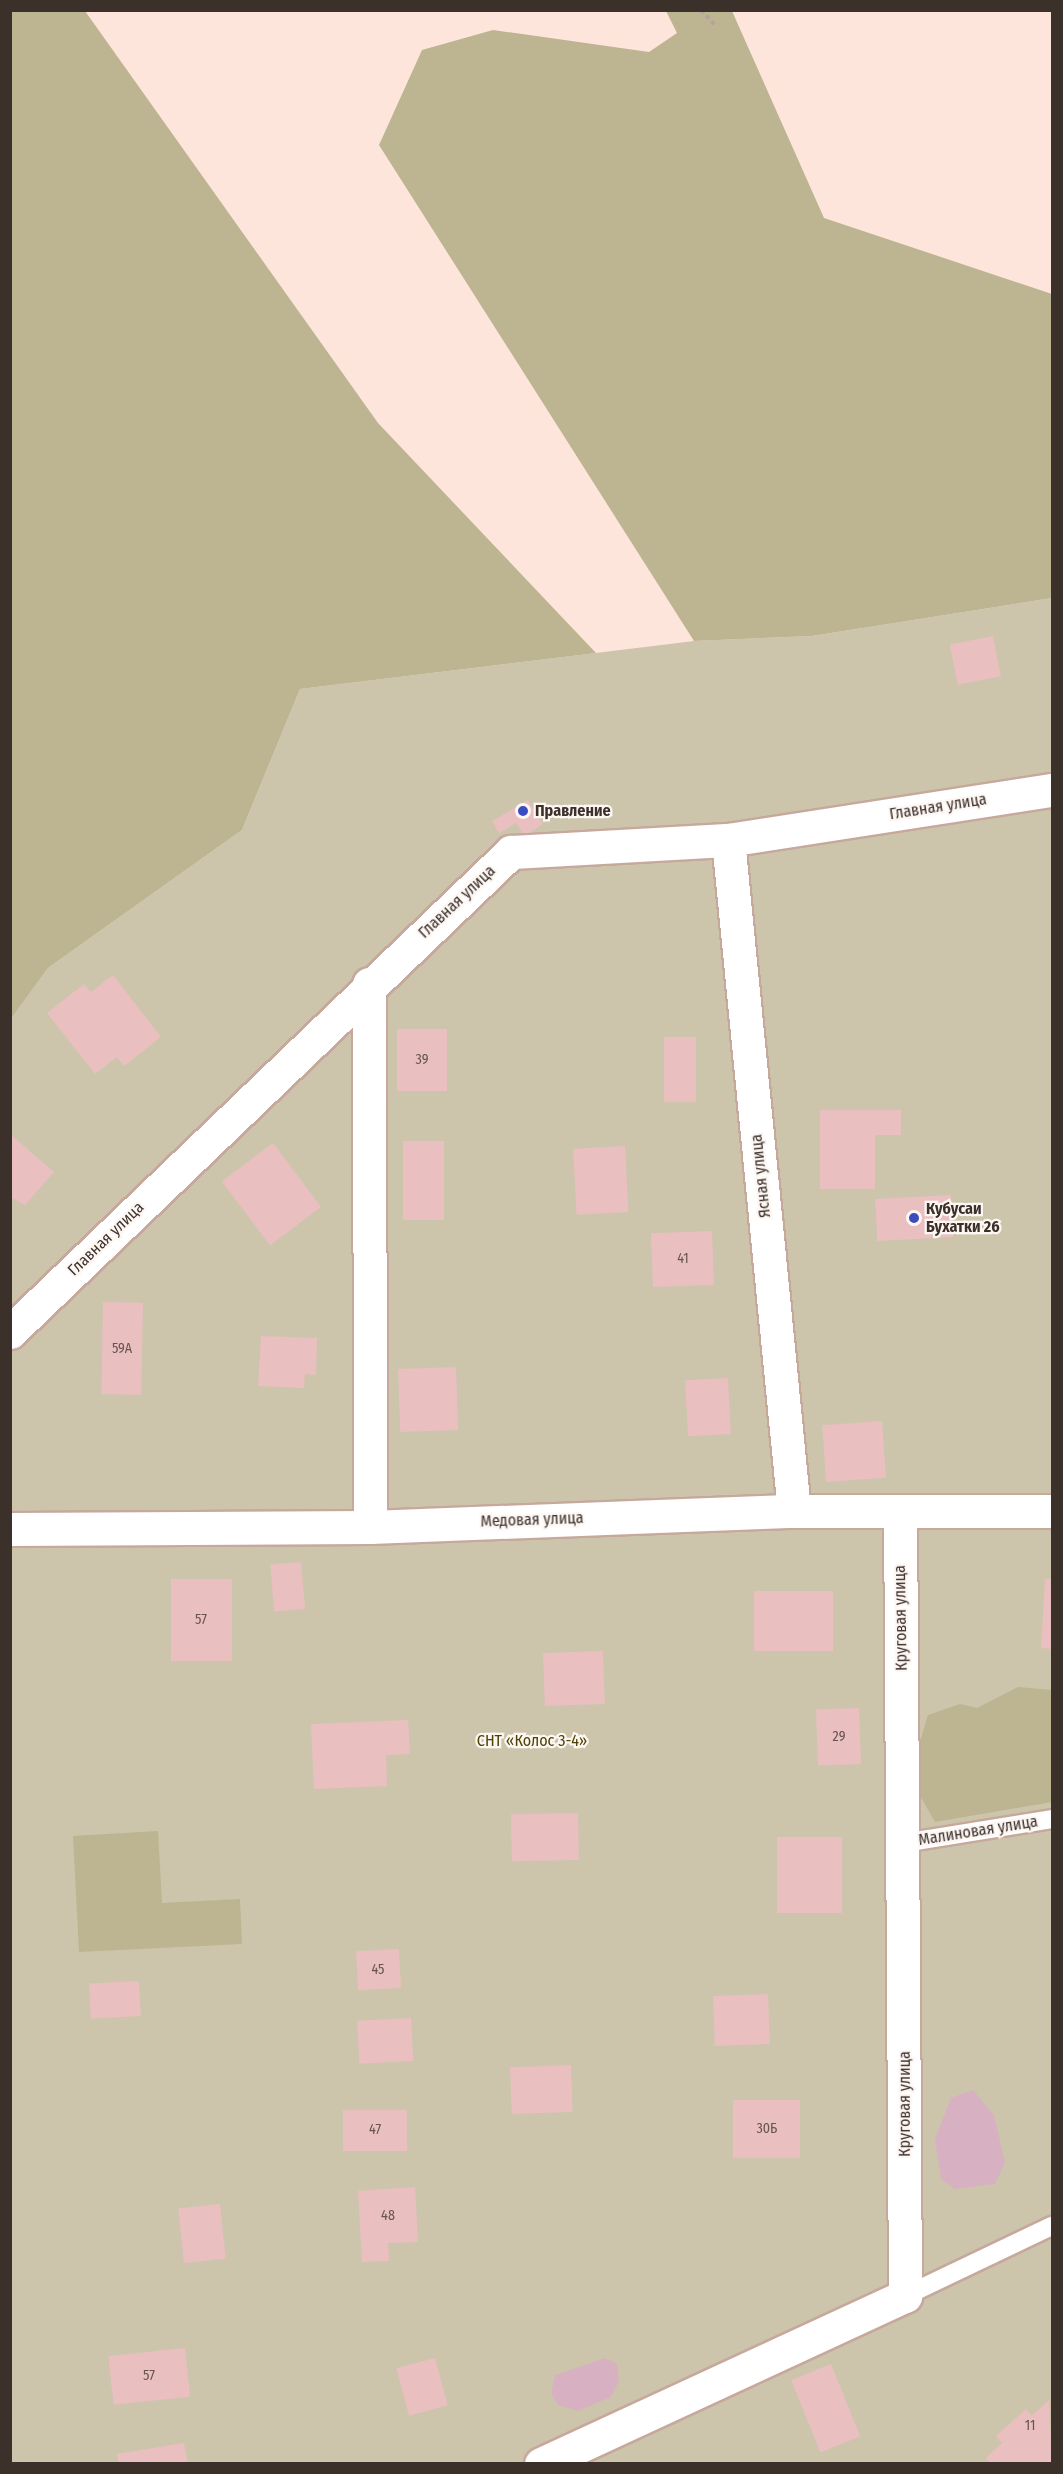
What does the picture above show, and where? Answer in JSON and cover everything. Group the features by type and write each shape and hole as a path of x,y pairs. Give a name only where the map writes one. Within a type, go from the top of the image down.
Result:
{"street":[{"name":"Главная улица","path":"10,1332 369,984 511,852 728,840 1053,790"},
{"name":"Ясная улица","path":"728,840 794,1511"},
{"path":"369,984 370,1527"},
{"name":"Медовая улица","path":"10,1529 370,1527 794,1511 1053,1512"},
{"name":"Круговая улица","path":"900,1511 904,1843 905,2296"},
{"path":"541,2463 905,2296"}],"lane":[{"name":"Малиновая улица","path":"904,1843 1053,1819"},
{"path":"905,2296 1053,2226"}],"path":[{"path":"701,10 715,25"}],"green space":[{"name":"СНТ «Колос 3-4»","path":"1052,598 1052,2463 11,2464 11,1019 48,968 242,830 300,689 694,641 812,636"}],"shaded area":[{"path":"11,10 85,11 378,423 596,653 300,689 242,830 48,968 11,1019"},
{"path":"666,11 732,11 824,218 1052,294 1052,598 812,636 694,641 379,145 422,50 493,30 649,52 677,33"},
{"path":"1018,1687 1052,1690 1052,1802 935,1822 918,1792 918,1748 928,1715 960,1704 977,1708"},
{"path":"158,1831 162,1903 240,1899 242,1944 79,1952 73,1836"},
{"path":"973,2090 994,2115 1005,2163 995,2184 955,2189 941,2179 935,2139 951,2098"},
{"path":"605,2358 617,2364 619,2381 611,2397 578,2411 558,2405 551,2393 555,2375"}],"building":[{"path":"993,636 1001,676 958,685 950,644"},
{"name":"Правление","path":"528,800 543,824 524,836 516,823 499,833 492,821"},
{"path":"113,975 161,1037 124,1066 117,1057 95,1074 47,1013 84,984 91,992"},
{"path":"397,1029 447,1029 447,1091 397,1091"},
{"path":"664,1037 696,1037 696,1102 664,1102"},
{"path":"820,1110 901,1110 901,1135 875,1135 875,1189 820,1189"},
{"path":"10,1134 54,1172 25,1205 10,1197"},
{"path":"403,1141 444,1141 444,1220 403,1220"},
{"path":"273,1143 321,1207 270,1245 222,1182"},
{"path":"625,1146 628,1212 577,1215 573,1149"},
{"name":"Кубусаи Бухатки 26","path":"951,1195 953,1237 877,1241 875,1199"},
{"path":"712,1231 714,1285 653,1287 651,1233"},
{"path":"103,1302 143,1303 141,1395 101,1394"},
{"path":"261,1336 317,1338 316,1375 305,1374 304,1388 258,1386"},
{"path":"456,1367 458,1430 400,1432 398,1369"},
{"path":"728,1378 731,1434 688,1436 685,1380"},
{"path":"882,1421 886,1478 826,1482 822,1425"},
{"path":"301,1562 305,1609 274,1612 270,1565"},
{"path":"171,1579 232,1579 232,1661 171,1661"},
{"path":"1045,1579 1052,1579 1052,1649 1041,1648"},
{"path":"754,1591 833,1591 833,1651 754,1651"},
{"path":"603,1651 605,1704 545,1706 543,1653"},
{"path":"859,1708 861,1764 818,1765 816,1710"},
{"path":"408,1720 410,1754 386,1755 387,1786 314,1789 311,1724"},
{"path":"578,1813 579,1860 512,1861 511,1814"},
{"path":"777,1837 842,1837 842,1913 777,1913"},
{"path":"399,1949 401,1988 358,1990 356,1951"},
{"path":"139,1981 141,2016 91,2019 89,1984"},
{"path":"768,1994 770,2044 715,2046 713,1996"},
{"path":"411,2018 413,2061 359,2064 357,2021"},
{"path":"571,2065 573,2112 512,2114 510,2067"},
{"path":"733,2100 800,2100 800,2158 733,2158"},
{"path":"343,2110 407,2110 407,2151 343,2151"},
{"path":"415,2187 418,2242 388,2243 389,2261 362,2262 358,2191"},
{"path":"220,2204 226,2259 184,2263 178,2208"},
{"path":"185,2348 190,2397 114,2405 108,2356"},
{"path":"435,2358 448,2405 409,2416 396,2368"},
{"path":"831,2364 860,2436 820,2452 791,2380"},
{"path":"1049,2400 1052,2464 991,2464 986,2458 1002,2443 996,2436 1026,2409 1032,2416"},
{"path":"184,2443 188,2464 119,2464 117,2454"}],"place":[{"name":"Правление","path":"523,811"},
{"name":"Кубусаи Бухатки 26","path":"914,1218"}]}
